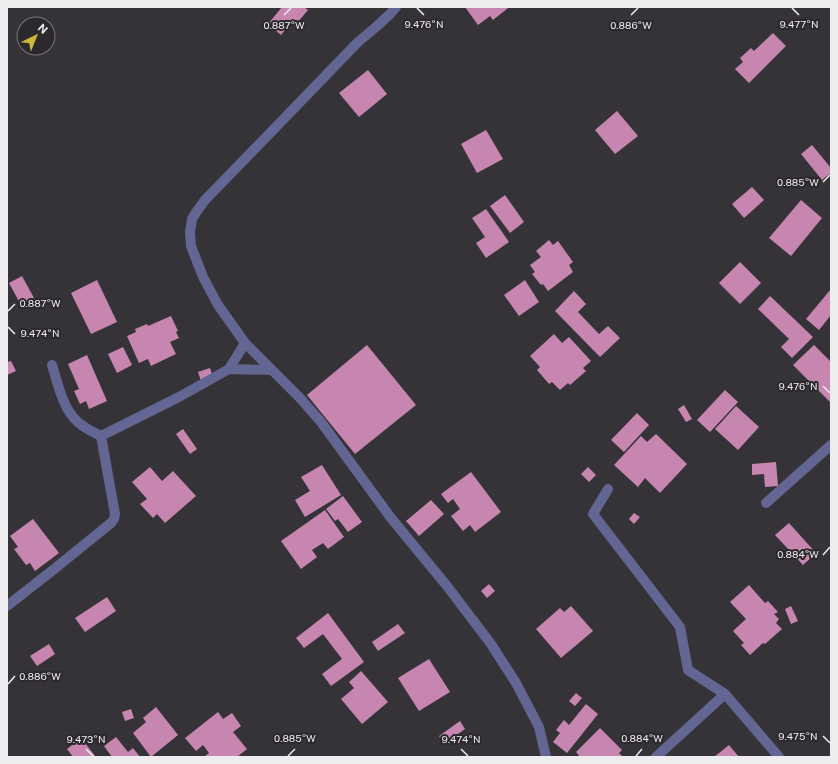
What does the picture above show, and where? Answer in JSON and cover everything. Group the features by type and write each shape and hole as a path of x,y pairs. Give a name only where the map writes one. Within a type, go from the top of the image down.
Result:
{"street":[{"path":"396,7 358,42 205,200 192,219 190,232 191,246 196,262 218,305 245,343 300,398 321,422 391,518 447,586 491,644 516,683 539,727 546,757"},
{"path":"101,436 179,397 228,369 245,343"},
{"path":"52,365 63,400 72,417 82,426 101,436"},
{"path":"228,369 272,370"},
{"path":"7,606 111,523 114,519 115,514 101,436"},
{"path":"766,503 831,444"},
{"path":"608,489 593,514 680,627 688,670 725,694 779,757"},
{"path":"656,757 725,694"}],"building":[{"path":"282,7 304,7 308,10 297,23 293,20 281,35 268,24"},
{"path":"465,7 508,8 493,20 490,16 478,25"},
{"path":"773,33 786,46 749,83 735,69 743,62 740,58 751,48 754,51"},
{"path":"368,70 387,94 359,117 339,93"},
{"path":"617,111 638,136 615,154 595,130"},
{"path":"486,130 503,159 477,173 461,144"},
{"path":"812,145 831,168 831,173 822,180 801,154"},
{"path":"752,187 764,200 744,218 732,204"},
{"path":"505,195 524,222 510,233 490,206"},
{"path":"801,200 822,218 791,256 769,238"},
{"path":"486,209 509,242 486,258 476,243 485,237 472,218"},
{"path":"549,240 553,245 558,241 573,262 569,265 573,272 548,291 532,274 535,272 530,265 541,257 536,251"},
{"path":"740,262 761,283 740,304 719,283"},
{"path":"22,276 34,298 21,305 9,283"},
{"path":"97,280 117,322 91,334 71,293"},
{"path":"525,280 539,302 519,316 504,295"},
{"path":"831,289 831,315 819,330 806,319"},
{"path":"574,291 586,304 578,312 599,334 608,326 620,338 600,357 555,311"},
{"path":"770,296 813,337 792,358 781,347 789,339 758,309"},
{"path":"171,316 178,331 176,332 179,338 170,342 176,354 151,366 148,359 139,363 127,336 136,332 135,329 147,324 148,326"},
{"path":"554,334 562,343 569,337 591,361 583,368 586,371 570,385 568,383 560,390 552,382 549,384 537,370 540,367 530,356"},
{"path":"367,345 416,405 355,454 307,395"},
{"path":"814,345 831,362 831,403 793,365"},
{"path":"123,347 132,365 117,373 108,354"},
{"path":"87,355 107,401 89,409 86,401 80,404 74,391 79,389 68,364"},
{"path":"11,361 16,371 7,375 7,362"},
{"path":"210,368 213,377 201,381 198,372"},
{"path":"725,390 738,402 710,432 697,420"},
{"path":"684,405 692,419 686,422 678,409"},
{"path":"736,406 759,427 738,450 715,429"},
{"path":"637,413 649,425 624,452 611,440"},
{"path":"183,429 197,449 190,454 176,434"},
{"path":"656,434 687,464 660,493 645,478 638,487 614,465 641,436 647,442"},
{"path":"776,462 778,486 765,487 764,474 752,475 752,464"},
{"path":"322,465 341,495 305,517 295,500 310,491 301,477"},
{"path":"150,467 162,481 173,471 196,496 165,523 157,514 153,518 140,504 147,499 132,482"},
{"path":"588,467 596,475 589,482 581,474"},
{"path":"471,472 501,512 475,532 470,525 463,531 451,516 460,509 453,499 448,503 441,494"},
{"path":"343,496 362,522 348,532 338,519 335,521 326,509"},
{"path":"431,500 444,514 419,536 406,521"},
{"path":"325,510 344,537 328,549 323,543 312,550 317,557 301,569 281,541"},
{"path":"634,513 640,517 634,524 629,519"},
{"path":"33,519 59,553 35,571 30,563 26,565 14,549 18,547 10,536"},
{"path":"789,523 816,553 803,565 775,535"},
{"path":"489,584 495,591 487,598 481,591"},
{"path":"749,585 765,603 768,601 778,612 774,614 779,619 776,623 782,629 750,655 741,645 744,643 733,631 746,619 730,602"},
{"path":"107,597 116,611 85,632 75,618"},
{"path":"571,606 593,631 561,658 536,629 560,608 564,612"},
{"path":"791,606 798,621 791,624 785,609"},
{"path":"328,613 364,662 331,686 322,674 342,659 323,634 304,648 296,638"},
{"path":"398,624 405,633 378,651 372,642"},
{"path":"49,644 55,654 37,666 30,656"},
{"path":"429,659 450,692 419,711 398,678"},
{"path":"361,671 388,702 362,724 341,699 354,688 349,682"},
{"path":"576,693 582,698 575,706 569,701"},
{"path":"586,704 598,714 567,753 553,742 560,733 556,730 564,720 569,725"},
{"path":"156,707 178,735 151,757 133,733 146,722 143,718"},
{"path":"131,709 134,718 125,721 122,712"},
{"path":"218,712 223,719 232,713 241,726 233,732 247,749 237,757 204,757 209,753 203,745 196,751 185,738"},
{"path":"460,721 465,729 444,744 439,736"},
{"path":"600,728 622,750 619,753 623,757 580,757 576,752"},
{"path":"116,737 128,752 133,748 140,757 112,757 104,746"},
{"path":"81,738 96,757 73,757 67,749"},
{"path":"729,745 739,757 714,757"}]}
